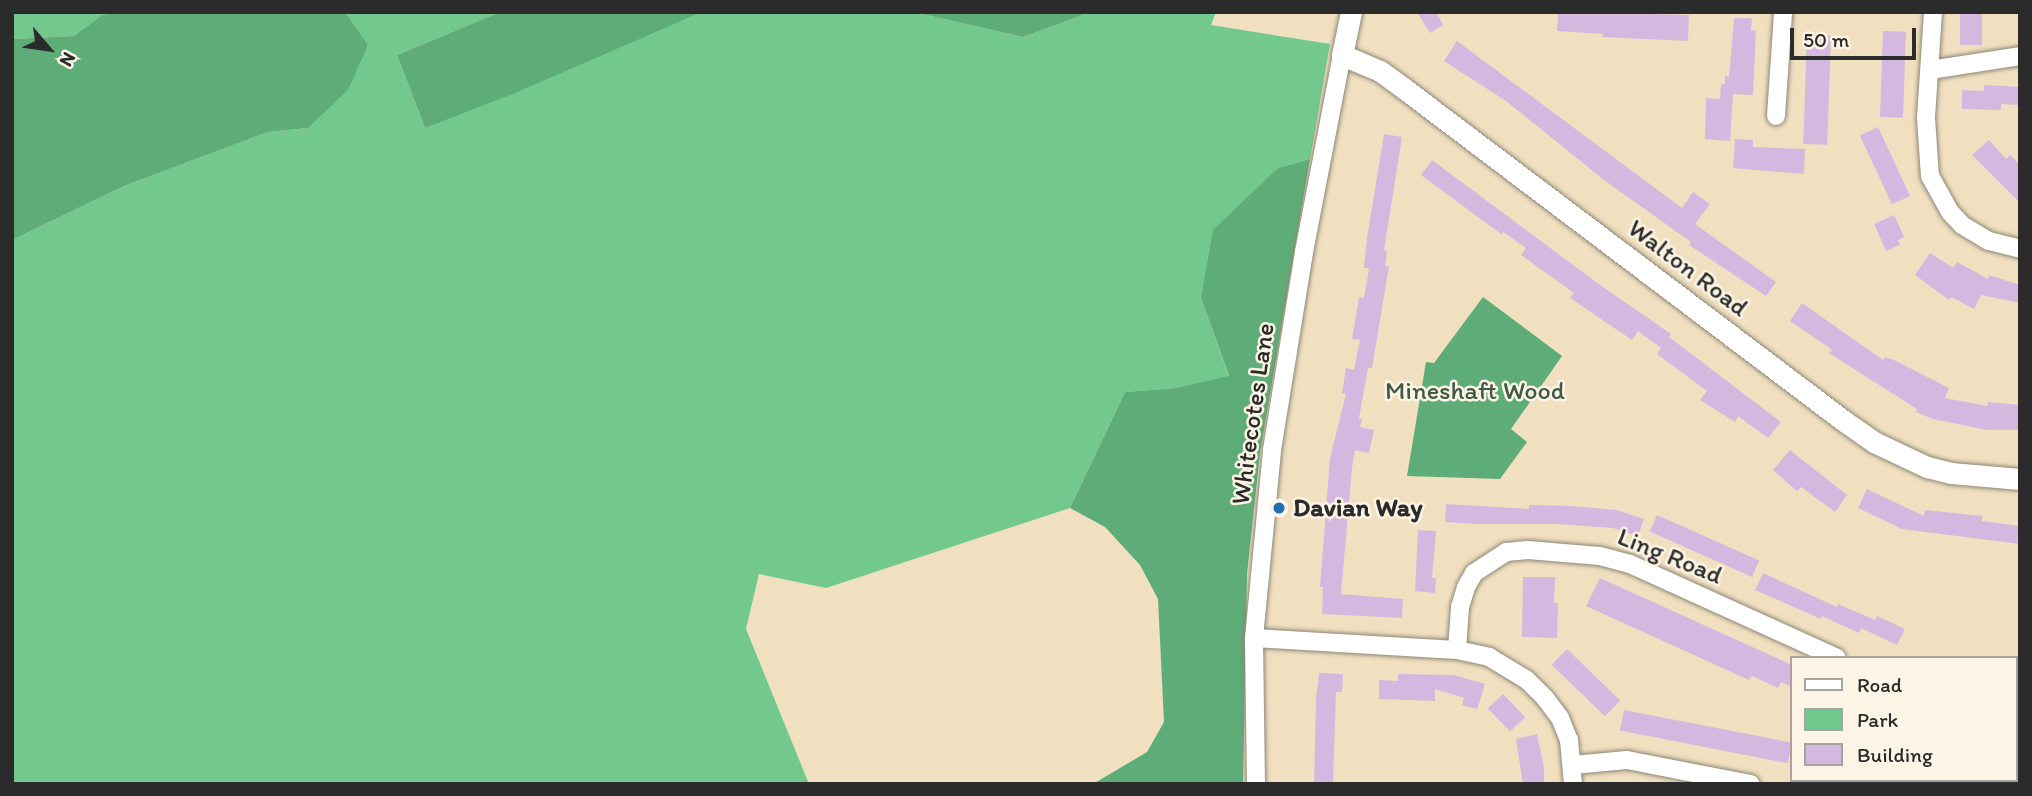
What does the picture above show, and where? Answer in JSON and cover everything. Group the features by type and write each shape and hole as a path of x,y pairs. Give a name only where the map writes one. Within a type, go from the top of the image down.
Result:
{"main road":[{"path":"1342,55 1351,12"},
{"name":"Walton Road","path":"1342,55 1380,71 1874,442 1927,467 1951,473 2020,479"}],"street":[{"path":"1776,116 1783,12"},
{"path":"1933,12 1926,147 1930,176 1939,194 1962,225 1989,241 2020,249"},
{"name":"Whitecotes Lane","path":"1256,784 1254,638 1272,450 1311,211 1342,55"},
{"path":"1930,70 2020,56"},
{"name":"Ling Road","path":"1457,650 1460,607 1465,587 1474,573 1506,552 1528,550 1600,556 1630,564 1833,656"},
{"path":"1254,638 1457,650 1474,652 1510,667 1545,698 1564,729 1573,765 1573,784"},
{"path":"1573,765 1627,760 1751,784"}],"green space":[{"path":"12,12 117,12 102,15 74,36 12,39"},
{"path":"117,12 345,12 368,45 348,90 308,128 268,132 124,186 12,240 12,39 74,36 102,15"},
{"path":"345,12 500,12 397,55 425,128 702,12 913,12 1023,37 1091,12 1216,12 1211,25 1330,44 1310,159 1278,168 1201,298 1229,377 1176,388 1125,392 1070,508 826,588 759,574 746,629 809,784 12,784 12,240 124,186 268,132 308,128 368,46"},
{"path":"500,12 702,12 515,93 425,128 397,55"},
{"path":"913,12 1091,12 1023,37"},
{"path":"1310,159 1260,453 1247,574 1243,784 1093,784 1147,752 1164,722 1158,599 1140,565 1105,527 1070,508 1125,392 1176,388 1229,376 1201,298 1213,230 1278,168"},
{"name":"Mineshaft Wood","path":"1483,297 1562,356 1511,429 1527,442 1500,479 1407,476 1426,362 1434,363"}],"building":[{"path":"1417,12 1436,12 1443,25 1430,33"},
{"path":"1558,12 1689,15 1688,41 1602,37 1603,34 1557,31"},
{"path":"1960,12 1982,12 1982,45 1960,45"},
{"path":"1734,18 1752,18 1751,30 1756,31 1753,95 1733,94 1730,141 1705,139 1706,98 1720,99 1721,84 1725,84 1725,76 1729,77"},
{"path":"1883,31 1906,32 1903,118 1880,117"},
{"path":"1807,35 1831,36 1827,145 1803,144"},
{"path":"1457,41 1682,208 1693,192 1710,204 1695,224 1776,282 1766,296 1689,245 1691,242 1604,180 1506,101 1444,61"},
{"path":"1984,85 2020,87 2020,105 2001,104 2001,110 1962,109 1962,90 1984,91"},
{"path":"1878,127 1910,196 1892,204 1860,135"},
{"path":"1384,134 1402,137 1384,250 1387,251 1385,266 1389,266 1372,368 1368,368 1359,418 1362,419 1360,427 1374,430 1369,453 1355,450 1341,594 1403,599 1402,618 1322,614 1323,587 1320,587 1330,458 1346,394 1342,393 1346,368 1354,370 1360,340 1352,339 1359,297 1364,298 1369,268 1364,268 1367,238"},
{"path":"1735,139 1753,140 1753,147 1805,149 1804,174 1733,168"},
{"path":"1989,140 2006,159 2010,155 2020,165 2020,203 1972,155"},
{"path":"1432,160 1600,285 1671,334 1669,337 1781,422 1768,438 1738,416 1735,422 1700,400 1707,391 1657,354 1661,348 1638,331 1632,340 1570,298 1574,293 1521,255 1526,248 1503,232 1501,234 1421,175"},
{"path":"1894,215 1904,237 1898,240 1900,245 1886,251 1874,224"},
{"path":"1930,253 1953,268 1957,262 1988,279 1989,275 2020,285 2020,303 1981,295 1974,309 1951,297 1949,300 1915,275"},
{"path":"1802,303 1883,360 1885,357 1892,359 1949,388 1945,398 1987,406 1988,402 2020,405 2020,430 1987,430 1933,419 1916,412 1917,409 1829,353 1832,350 1790,321"},
{"path":"1790,450 1847,495 1835,512 1801,487 1797,491 1773,470"},
{"path":"1867,489 1924,516 1925,510 1982,516 1982,521 2020,526 2020,544 1902,529 1858,508"},
{"path":"1446,504 1529,509 1529,505 1571,506 1617,510 1644,519 1638,536 1613,528 1558,524 1445,522"},
{"path":"1657,515 1759,561 1752,577 1650,531"},
{"path":"1418,530 1436,531 1432,578 1436,578 1435,593 1415,591"},
{"path":"1763,573 1837,607 1838,604 1875,620 1877,616 1905,629 1897,645 1861,628 1859,633 1822,616 1821,619 1755,590"},
{"path":"1523,577 1555,577 1554,603 1558,603 1557,638 1522,637"},
{"path":"1600,578 1790,664 1790,686 1781,682 1778,688 1752,676 1749,680 1586,606"},
{"path":"1567,649 1620,700 1605,716 1552,665"},
{"path":"1319,673 1343,674 1342,692 1336,692 1333,784 1314,784"},
{"path":"1398,674 1454,675 1485,684 1477,709 1462,705 1464,698 1435,689 1435,701 1379,699 1379,680 1398,681"},
{"path":"1503,694 1525,717 1510,732 1488,709"},
{"path":"1624,710 1790,742 1788,763 1620,731"},
{"path":"1537,734 1544,767 1544,784 1523,784 1516,739"}],"place":[{"name":"Davian Way","path":"1279,508"}]}
